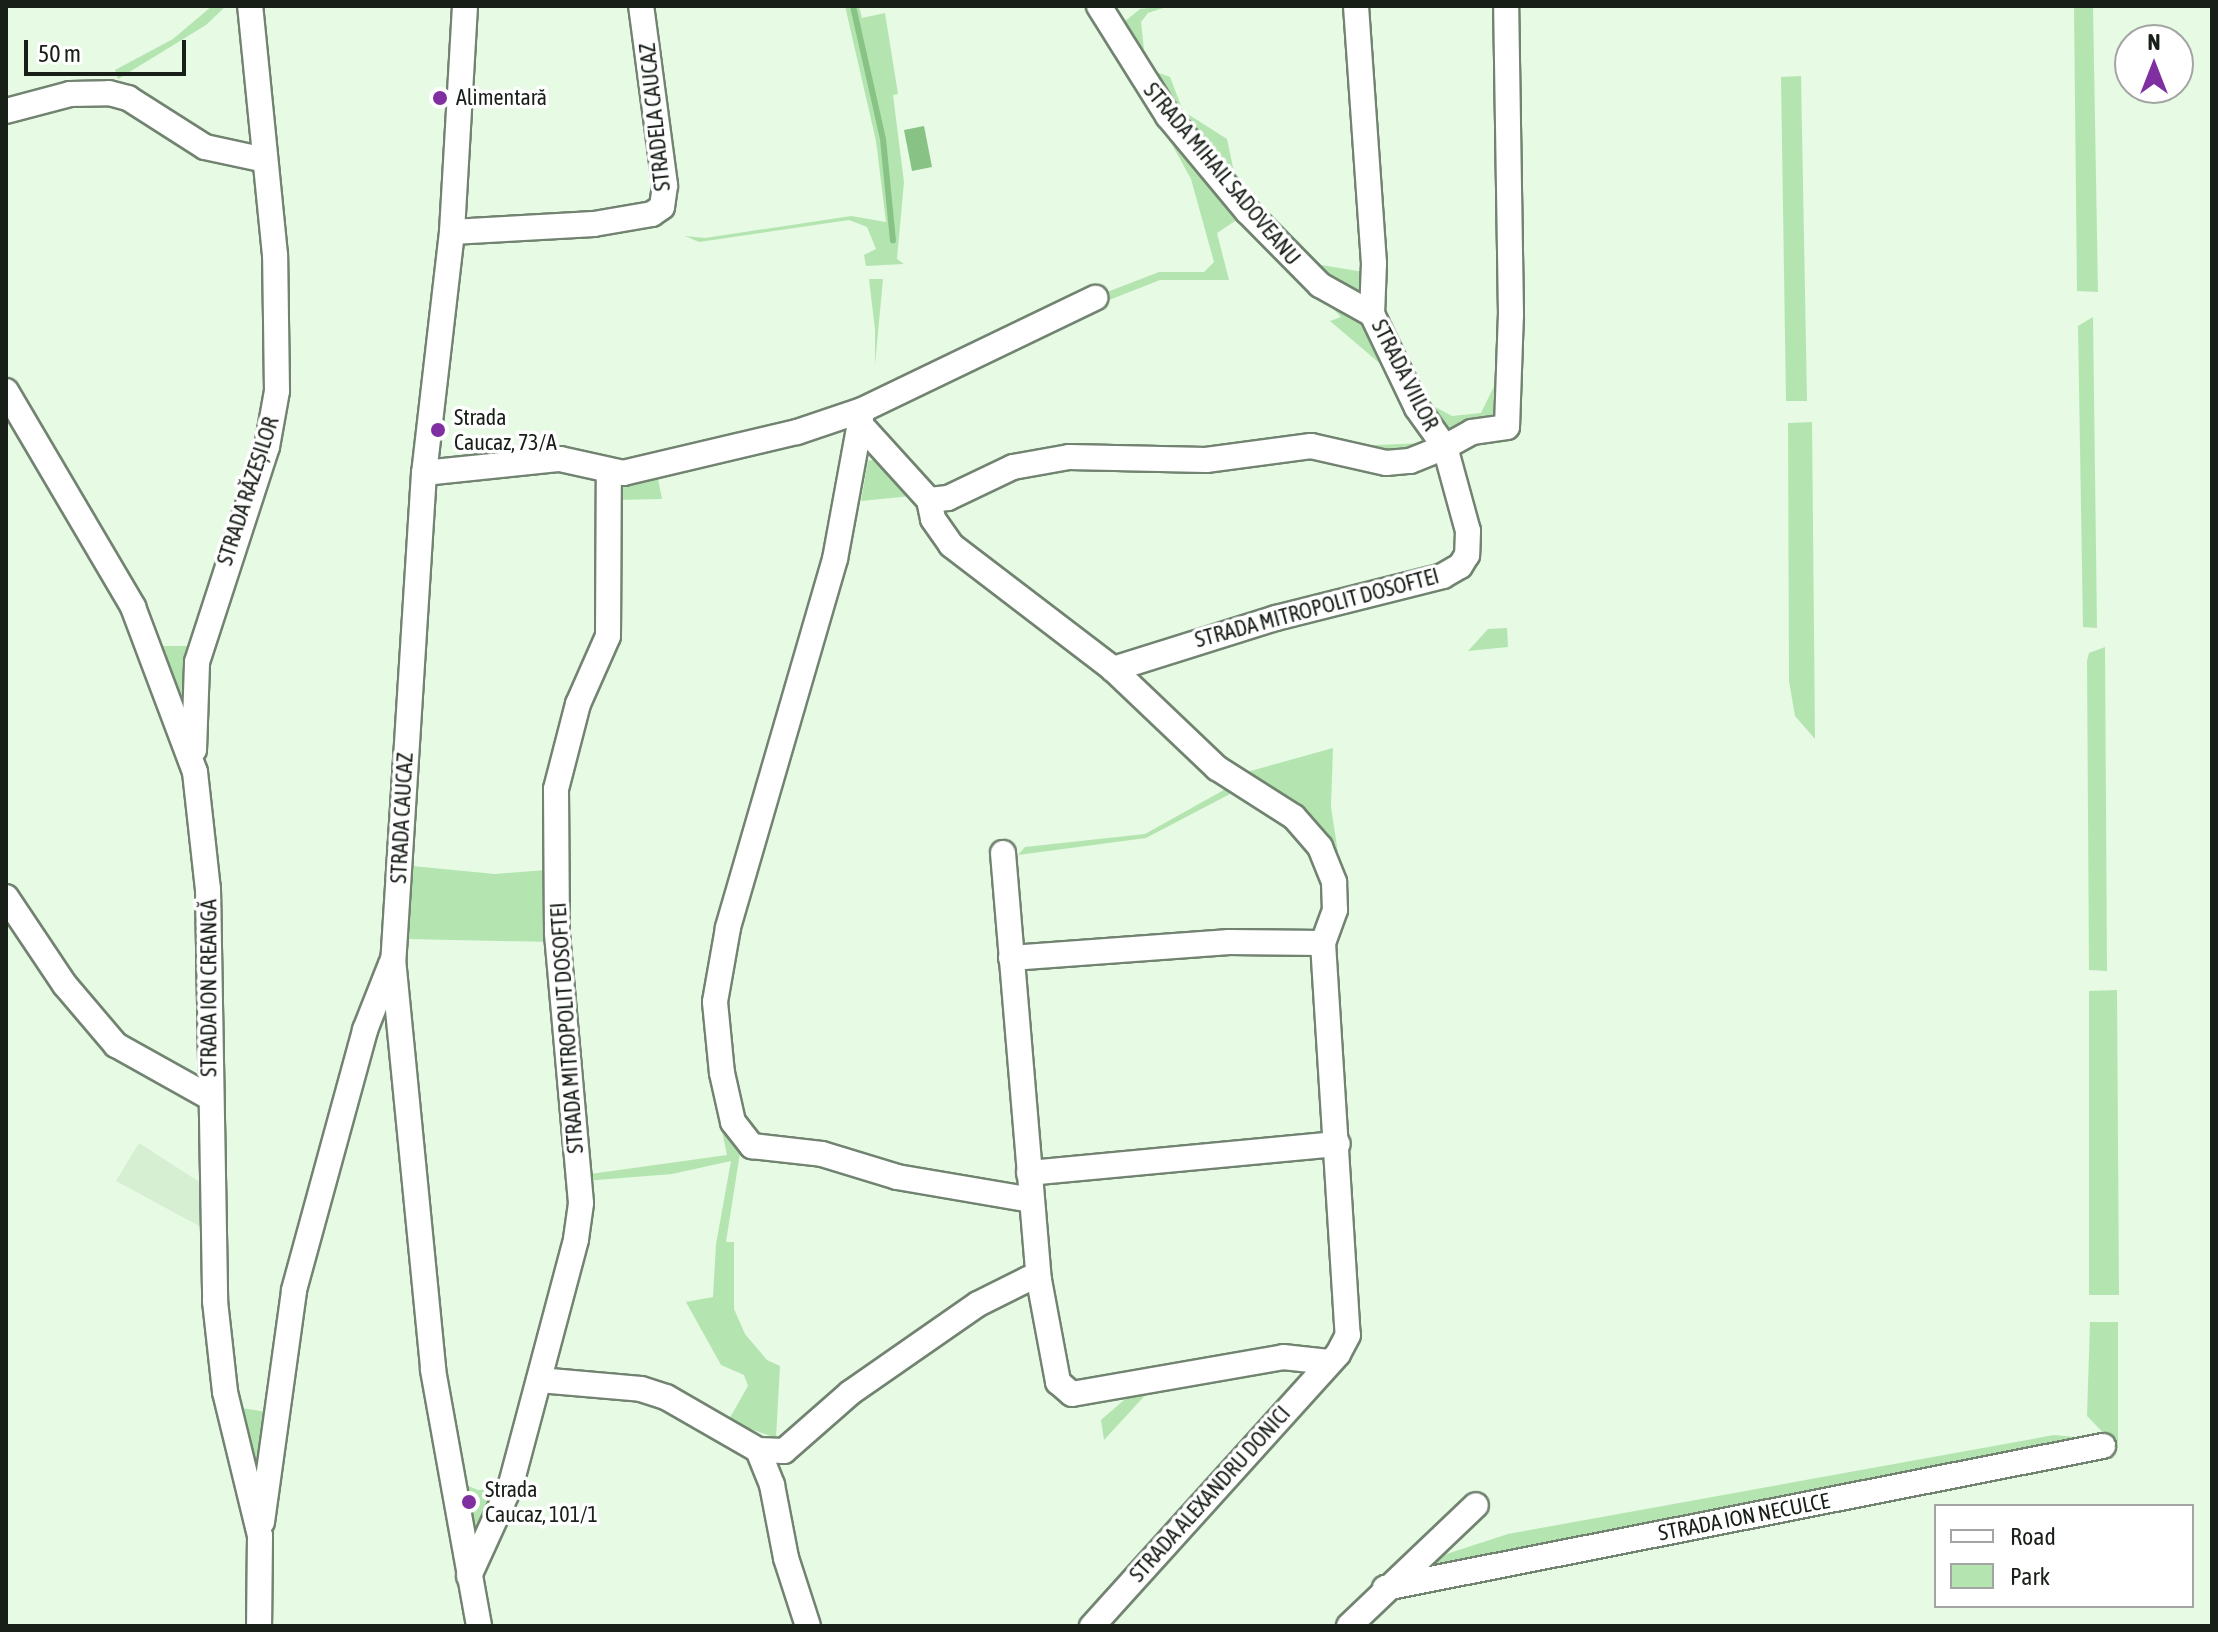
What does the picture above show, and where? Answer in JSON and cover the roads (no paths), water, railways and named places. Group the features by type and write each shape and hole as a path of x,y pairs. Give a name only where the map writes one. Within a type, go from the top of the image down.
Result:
{"street":[{"name":"STRADA RĂZEȘILOR","path":"195,772 197,662 267,447 277,391 275,255 250,6"},
{"name":"STRADA CAUCAZ","path":"465,6 452,232 424,473 393,959 433,1370 479,1626"},
{"name":"STRADELA CAUCAZ","path":"452,232 594,224 652,214 662,207 667,197 641,6"},
{"name":"STRADA MIHAIL SADOVEANU","path":"1099,6 1168,116 1247,211 1320,285 1372,314"},
{"name":"STRADA VIILOR","path":"1356,6 1374,263 1372,314 1417,408 1445,447 1472,432 1507,427 1511,315 1506,6"},
{"path":"6,111 70,94 109,93 128,98 205,147 235,158 265,160"},
{"path":"424,473 560,459 609,472 646,469 861,417 1095,298"},
{"name":"STRADA ION CREANGĂ","path":"6,391 133,607 195,772 208,889 209,1097 216,1316 225,1392 260,1536 259,1626"},
{"path":"861,417 929,500 933,519 951,545 1113,669"},
{"path":"861,417 835,559 732,915 717,981 715,1022 722,1073 740,1137 766,1149 822,1154 897,1177 1031,1200"},
{"path":"929,500 948,498 1013,467 1069,457 1206,460 1326,447 1386,463 1410,461 1445,447"},
{"name":"STRADA MITROPOLIT DOSOFTEI","path":"1113,669 1276,618 1443,576 1460,566 1467,555 1468,531 1445,447"},
{"name":"STRADA MITROPOLIT DOSOFTEI","path":"469,1576 503,1507 539,1380 581,1203 557,933 556,789 574,716 608,636 609,472"},
{"name":"STRADA ALEXANDRU DONICI","path":"1092,1626 1329,1362 1348,1335 1323,943 1336,899 1320,847 1294,817 1217,768 1113,669"},
{"path":"1003,853 1039,1280 1058,1382 1072,1394 1283,1357 1329,1362"},
{"path":"6,897 65,985 116,1045 209,1097"},
{"path":"1011,958 1229,942 1323,943"},
{"path":"260,1536 294,1290 365,1030 393,959"},
{"path":"1029,1173 1338,1144"},
{"path":"539,1380 615,1383 666,1397 758,1450 784,1451 795,1445 850,1393 978,1304 1016,1282 1039,1280"},
{"name":"STRADA ION NECULCE","path":"1385,1588 2103,1446"},
{"path":"758,1450 772,1485 786,1558 808,1626"},
{"path":"1349,1626 1385,1588 1476,1505"}],"waterway":[{"path":"853,6 883,139 893,241"}],"place":[{"name":"Alimentară","path":"440,98"},
{"name":"Strada Caucaz, 73/A","path":"438,430"},
{"name":"Strada Caucaz, 101/1","path":"469,1502"}]}
